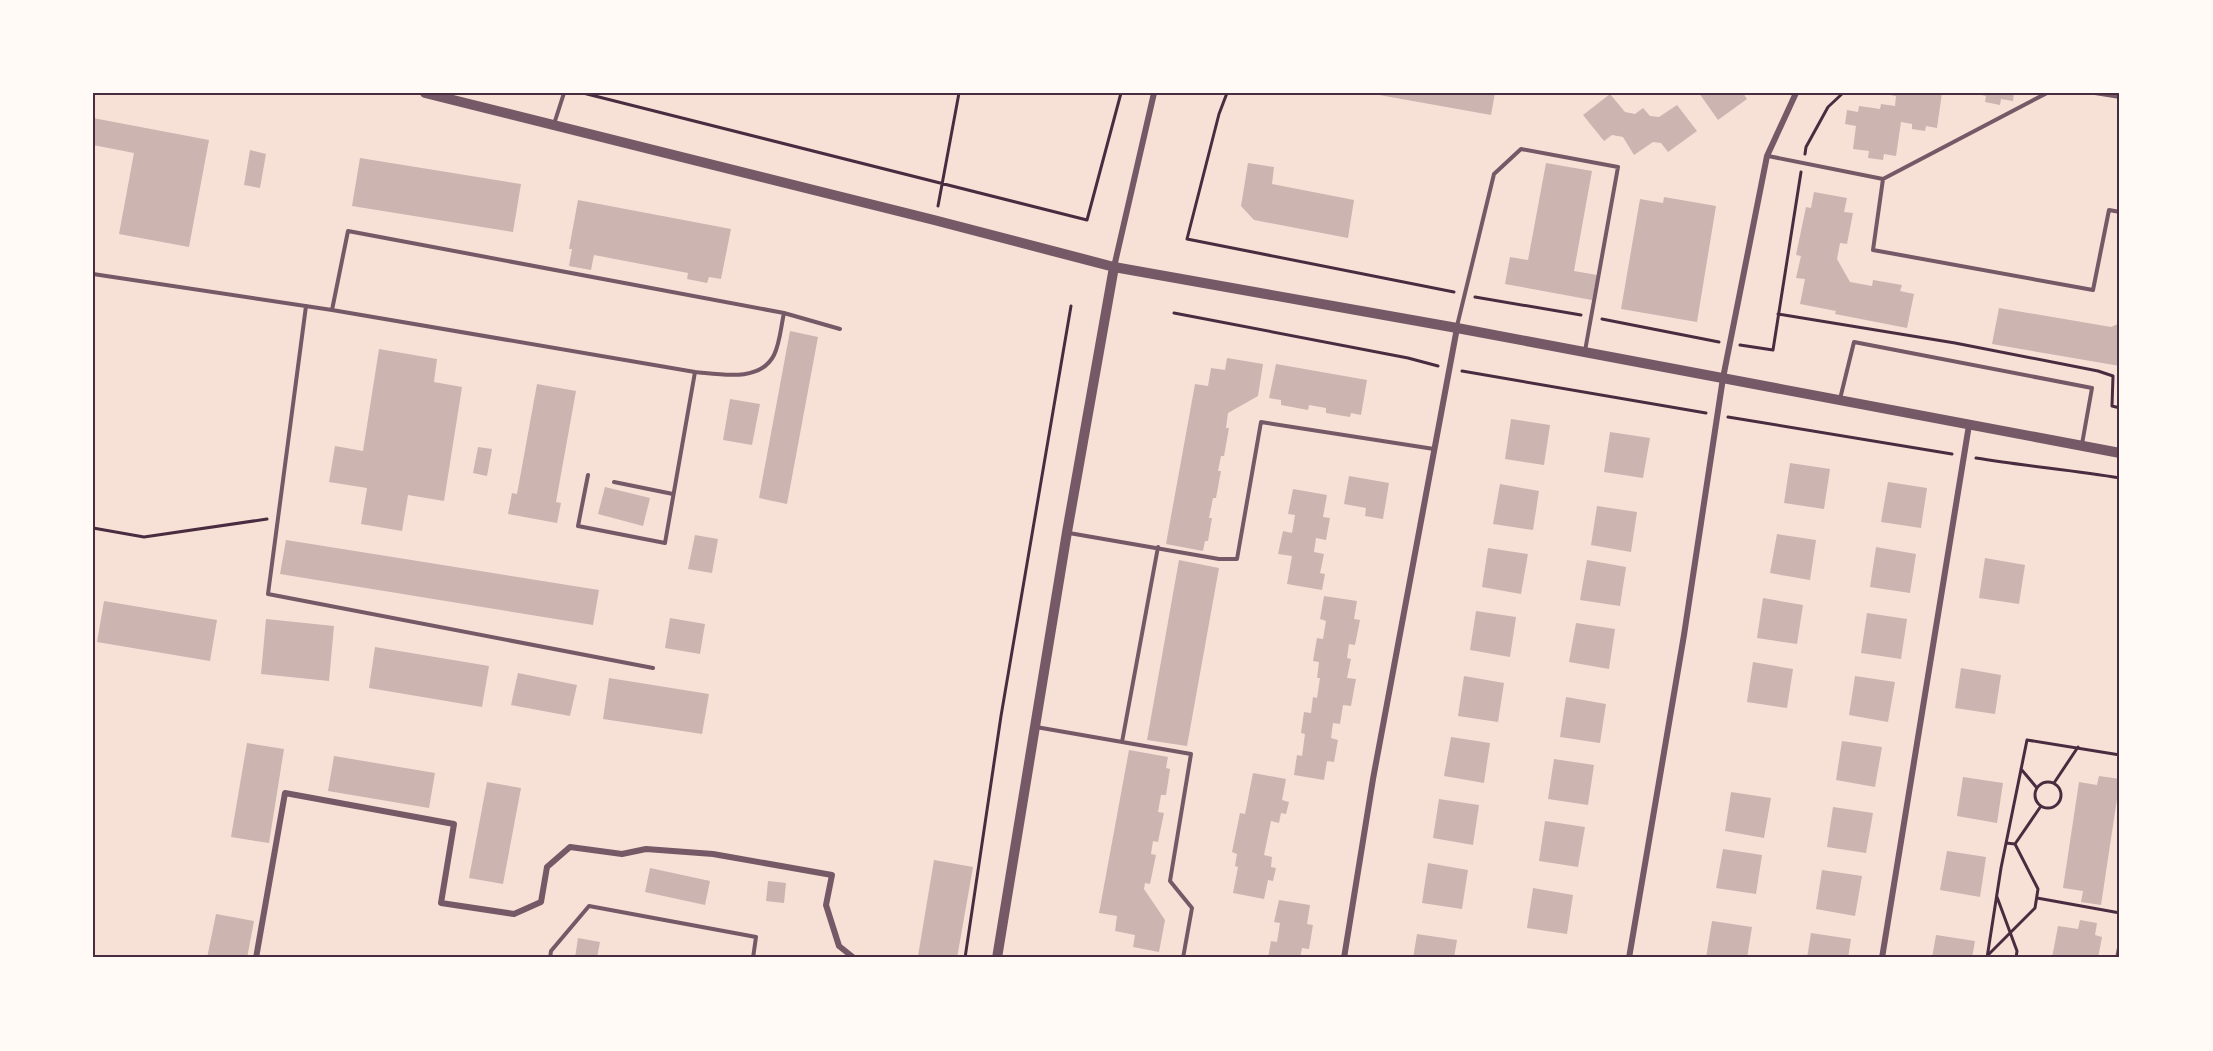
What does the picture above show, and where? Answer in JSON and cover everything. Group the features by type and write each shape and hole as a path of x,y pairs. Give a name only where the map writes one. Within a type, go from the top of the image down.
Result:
{"street":[{"path":"425,93 1114,267 1456,327 2120,453"},
{"path":"997,958 1067,532 1114,267 1154,93"},
{"path":"1629,958 1684,635 1723,378 1767,156 1797,93"},
{"path":"1344,958 1373,779 1456,327"},
{"path":"1882,958 1969,425"},
{"path":"256,958 285,793 454,824 441,903 514,914 541,902 547,867 570,847 622,854 646,849 713,854 832,875 826,905 839,946 854,958"},
{"path":"2118,958 2120,948"}],"lane":[{"path":"554,124 564,93"},
{"path":"1767,156 1883,179 2047,93"},
{"path":"2095,93 2120,97"},
{"path":"1456,327 1494,174 1521,149 1618,167 1585,352"},
{"path":"1883,179 1874,250 2093,290 2109,210 2120,213"},
{"path":"332,310 348,231 784,313 840,329"},
{"path":"93,274 332,310 695,372 740,375 760,369 774,356 784,313"},
{"path":"306,306 268,594 653,668"},
{"path":"1840,400 1854,342 1866,344 2092,388 2081,446"},
{"path":"588,475 579,526 664,543 695,372"},
{"path":"1067,532 1219,559 1237,559 1261,422 1434,449"},
{"path":"614,482 673,494"},
{"path":"1122,742 1158,547"},
{"path":"1035,726 1191,754 1170,881 1192,908 1183,958"},
{"path":"550,958 551,951 589,906 756,937 753,958"}],"path":[{"path":"583,93 1087,220 1121,93"},
{"path":"934,220 944,183 960,93"},
{"path":"1227,93 1219,114 1187,239 1464,295 1773,350 1806,147 1828,107 1843,93"},
{"path":"965,958 1001,716 1071,306"},
{"path":"1174,313 1408,358 1449,369 1964,456 2120,478"},
{"path":"1778,314 1955,343 2098,371 2114,376 2112,406 2120,408"},
{"path":"93,528 144,537 278,517"},
{"path":"1987,957 2006,843 2027,740 2120,755"},
{"path":"2054,783 2078,747"},
{"path":"2021,769 2037,788"},
{"path":"2048,782 2054,783 2061,793 2058,804 2046,808 2041,806 2035,798 2037,788 2048,782"},
{"path":"2015,844 2041,806"},
{"path":"2006,843 2015,844"},
{"path":"1987,957 2035,908 2038,889 2015,844"},
{"path":"1997,895 2011,931 2017,951 2016,958"},
{"path":"2037,898 2120,913"}],"building":[{"path":"1368,93 1495,93 1491,115"},
{"path":"1699,93 1743,93 1747,99 1718,120"},
{"path":"1891,93 1942,93 1937,128 1926,126 1925,131 1912,129 1912,124 1901,122 1896,156 1884,154 1883,160 1868,158 1869,151 1853,149 1856,126 1845,124 1847,110 1858,112 1859,106 1880,109 1881,104 1895,106 1896,96 1890,95"},
{"path":"1972,93 2014,93 2013,101 2001,99 2000,105 1985,102 1986,96"},
{"path":"1610,94 1625,112 1635,114 1643,108 1650,116 1659,117 1677,105 1697,131 1668,152 1661,143 1653,142 1634,155 1623,137 1612,135 1604,141 1583,115"},
{"path":"93,118 209,140 189,247 119,234 134,153 93,145"},
{"path":"250,150 266,154 260,188 244,185"},
{"path":"360,158 521,184 513,232 352,206"},
{"path":"1248,163 1274,167 1272,184 1354,200 1348,238 1254,220 1241,206"},
{"path":"1546,163 1592,171 1574,271 1597,275 1592,300 1505,284 1510,257 1528,260"},
{"path":"1814,192 1847,198 1844,212 1853,213 1847,244 1840,243 1837,259 1850,282 1872,286 1873,280 1902,285 1900,291 1914,294 1907,328 1835,314 1836,311 1800,304 1805,279 1796,278 1801,256 1796,255 1806,207 1811,208"},
{"path":"1664,197 1716,206 1697,322 1621,309 1640,199 1663,203"},
{"path":"578,200 731,229 721,279 709,277 707,283 687,279 688,273 594,255 591,270 569,266 572,249 569,249"},
{"path":"1999,308 2111,327 2120,323 2120,366 1992,344"},
{"path":"790,331 818,337 787,504 759,498"},
{"path":"379,349 437,359 434,382 462,387 444,501 408,495 402,531 361,524 367,488 329,482 335,446 363,451"},
{"path":"1227,358 1263,364 1258,396 1228,413 1226,428 1229,428 1224,456 1221,456 1216,498 1213,498 1209,518 1212,518 1208,541 1205,541 1203,551 1166,544 1195,384 1208,386 1211,368 1225,370"},
{"path":"1276,364 1367,380 1361,415 1351,413 1350,417 1326,413 1326,408 1309,405 1308,410 1281,405 1281,400 1269,398"},
{"path":"537,384 576,391 556,502 561,503 557,523 508,514 512,493 517,494"},
{"path":"730,399 760,404 752,445 723,440"},
{"path":"1511,419 1550,425 1544,465 1505,459"},
{"path":"1610,432 1650,438 1643,478 1604,472"},
{"path":"478,447 492,449 487,476 473,473"},
{"path":"1790,463 1830,469 1824,509 1784,503"},
{"path":"1349,476 1389,483 1383,519 1365,516 1366,508 1344,504"},
{"path":"1888,482 1927,488 1921,528 1881,522"},
{"path":"1500,484 1539,491 1533,530 1493,524"},
{"path":"605,487 650,498 643,526 598,514"},
{"path":"1293,489 1327,495 1323,517 1330,518 1326,540 1316,538 1314,552 1324,554 1320,573 1325,574 1322,590 1287,584 1292,556 1278,554 1283,531 1292,533 1295,515 1288,514"},
{"path":"1597,506 1637,512 1631,552 1591,545"},
{"path":"1777,534 1816,540 1810,580 1770,573"},
{"path":"695,535 718,539 712,573 688,569"},
{"path":"286,540 599,590 593,625 280,574"},
{"path":"1876,547 1916,554 1910,593 1870,587"},
{"path":"1488,548 1528,554 1521,594 1482,587"},
{"path":"1985,558 2025,565 2019,604 1979,598"},
{"path":"1179,560 1219,568 1187,746 1147,740"},
{"path":"1587,560 1626,567 1620,606 1580,600"},
{"path":"1324,596 1357,601 1354,619 1360,620 1355,645 1349,644 1347,658 1351,659 1347,678 1356,679 1351,706 1343,705 1340,724 1333,723 1331,738 1338,740 1334,762 1327,761 1324,780 1294,775 1297,755 1302,756 1305,734 1301,733 1304,712 1311,713 1313,697 1317,698 1320,678 1317,678 1319,662 1313,661 1317,638 1323,639 1326,621 1320,619"},
{"path":"1763,598 1803,605 1797,644 1757,638"},
{"path":"104,601 217,620 210,661 97,642"},
{"path":"1476,611 1516,617 1510,657 1470,650"},
{"path":"1867,613 1907,619 1901,659 1861,653"},
{"path":"670,618 705,624 700,654 665,648"},
{"path":"266,619 334,626 329,681 261,674"},
{"path":"1576,623 1615,629 1609,669 1569,662"},
{"path":"375,647 489,666 482,707 369,688"},
{"path":"1753,662 1793,669 1787,708 1747,702"},
{"path":"1961,668 2001,675 1995,714 1955,708"},
{"path":"518,673 577,685 570,716 511,705"},
{"path":"1464,676 1504,683 1498,722 1458,716"},
{"path":"1855,676 1895,682 1888,722 1849,715"},
{"path":"609,678 709,694 702,734 603,719"},
{"path":"1566,697 1606,704 1600,743 1560,737"},
{"path":"1451,737 1490,743 1484,783 1444,776"},
{"path":"1842,741 1882,747 1875,787 1836,780"},
{"path":"247,743 284,749 269,843 231,837"},
{"path":"1129,750 1168,757 1166,768 1170,769 1166,795 1161,795 1158,812 1164,813 1158,842 1153,841 1151,854 1156,855 1150,884 1145,883 1144,889 1165,920 1159,952 1133,947 1135,935 1115,931 1117,916 1099,913"},
{"path":"334,756 435,773 429,808 328,791"},
{"path":"1554,759 1594,765 1588,805 1548,799"},
{"path":"1253,773 1286,779 1282,800 1289,802 1286,814 1281,813 1279,823 1271,821 1264,855 1272,857 1271,867 1276,868 1273,881 1268,880 1264,899 1233,893 1238,867 1235,866 1237,854 1232,852 1240,813 1245,814"},
{"path":"2099,776 2120,779 2101,905 2081,902 2083,891 2063,888 2079,782 2097,785"},
{"path":"1963,777 2003,783 1997,823 1957,816"},
{"path":"487,782 521,788 503,884 469,878"},
{"path":"1731,792 1771,798 1764,838 1725,831"},
{"path":"1439,799 1479,805 1473,845 1433,838"},
{"path":"1833,807 1873,813 1866,853 1827,847"},
{"path":"1545,821 1585,827 1578,867 1539,861"},
{"path":"1723,849 1762,855 1756,894 1716,888"},
{"path":"1947,851 1986,857 1980,897 1940,890"},
{"path":"934,860 973,867 957,958 918,956"},
{"path":"1428,863 1468,870 1462,909 1422,903"},
{"path":"650,868 710,881 705,905 645,892"},
{"path":"1822,870 1862,876 1855,916 1816,909"},
{"path":"768,881 786,883 784,903 766,901"},
{"path":"1533,888 1573,895 1567,934 1527,928"},
{"path":"1279,900 1310,905 1307,924 1313,925 1309,949 1302,948 1300,958 1268,958 1271,941 1277,942 1280,923 1274,922"},
{"path":"216,914 254,921 247,958 207,958"},
{"path":"2080,920 2097,923 2095,935 2102,937 2098,958 2052,958 2058,926 2078,929"},
{"path":"1712,921 1752,927 1747,958 1706,958"},
{"path":"1811,933 1851,939 1848,958 1807,958"},
{"path":"1417,934 1457,940 1454,958 1413,958"},
{"path":"1936,935 1975,941 1972,958 1932,958"},
{"path":"578,938 600,942 597,958 575,958"}]}
